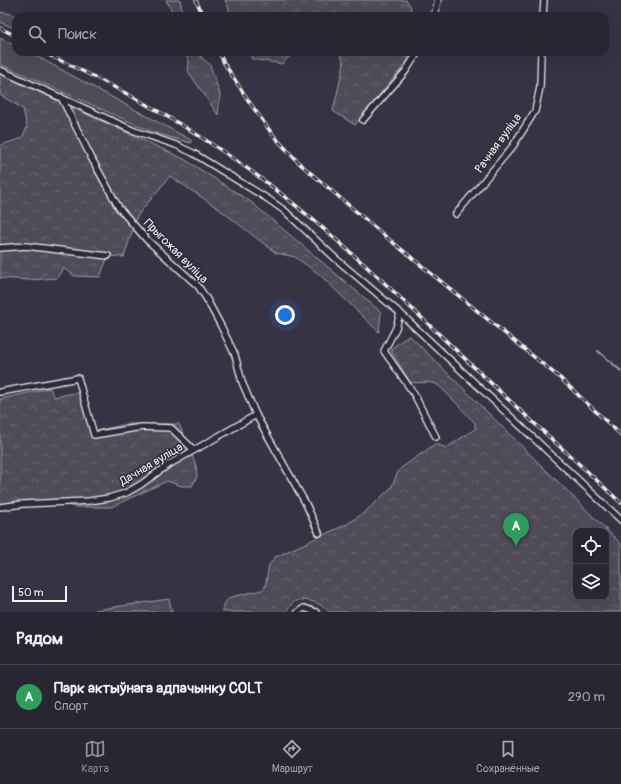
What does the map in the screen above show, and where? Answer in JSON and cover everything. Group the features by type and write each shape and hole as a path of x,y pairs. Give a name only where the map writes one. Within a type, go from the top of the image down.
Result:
{"street":[{"path":"435,12 438,0"},
{"path":"543,12 544,0"},
{"path":"363,120 404,72 415,56"},
{"name":"Рачная вуліца","path":"456,214 513,146 534,111 540,87 541,56"},
{"path":"0,70 132,130 176,145 193,153 285,211 335,258 400,313 621,520"},
{"name":"Прыгожая вуліца","path":"61,97 92,159 119,208 147,240 198,286 206,298 235,355 242,382 256,415 306,504 319,533"},
{"path":"0,248 26,246 108,256"},
{"path":"400,313 396,328 384,350 414,394 436,437"},
{"path":"0,392 78,378 94,435 142,428 171,428 194,450"},
{"name":"Дачная вуліца","path":"0,507 109,498 126,493 168,465 256,415"},
{"path":"298,612 304,608 316,612"}],"green space":[{"path":"166,0 180,0 183,12 172,12"},
{"path":"225,0 406,0 411,7 410,12 230,12"},
{"path":"0,12 12,14 12,27 0,22"},
{"path":"0,38 12,44 12,56 35,56 191,140 191,143 155,133 0,64"},
{"path":"187,56 201,56 210,65 220,94 218,115 188,71 189,62"},
{"path":"251,56 290,56 282,64 252,59"},
{"path":"341,56 408,56 408,60 355,125 333,111 344,64"},
{"path":"0,74 184,159 251,202 381,312 379,332 319,274 295,257 276,253 219,209 170,176 137,216 124,257 108,256 100,277 75,276 63,268 57,278 29,280 0,278 0,147 1,145 22,138 27,127 23,109 0,95"},
{"path":"408,336 411,337 605,528 573,528 573,600 609,600 609,532 621,544 621,612 329,612 318,604 303,600 294,602 286,612 223,612 225,603 231,597 262,590 265,587 269,565 275,557 347,524 364,513 391,488 401,468 435,444 446,448 475,429 475,423 439,386 430,383 410,382 391,351 392,348"},
{"path":"50,388 54,397 79,392 84,398 95,431 127,424 179,424 196,465 197,477 192,486 182,486 167,481 111,507 75,507 46,500 0,505 0,399"},
{"path":"169,599 172,612 94,612 95,610"}],"waterway":[{"path":"598,351 621,371"}],"railway":[{"path":"196,0 201,12"},
{"path":"0,28 12,34"},
{"path":"51,56 103,81 192,131 275,189 304,212 413,309 621,503"},
{"path":"221,56 250,103 273,135 299,163 385,236 560,378 621,435"}],"place":[{"name":"Парк актыўнага адпачынку COLT","path":"516,546"}]}
